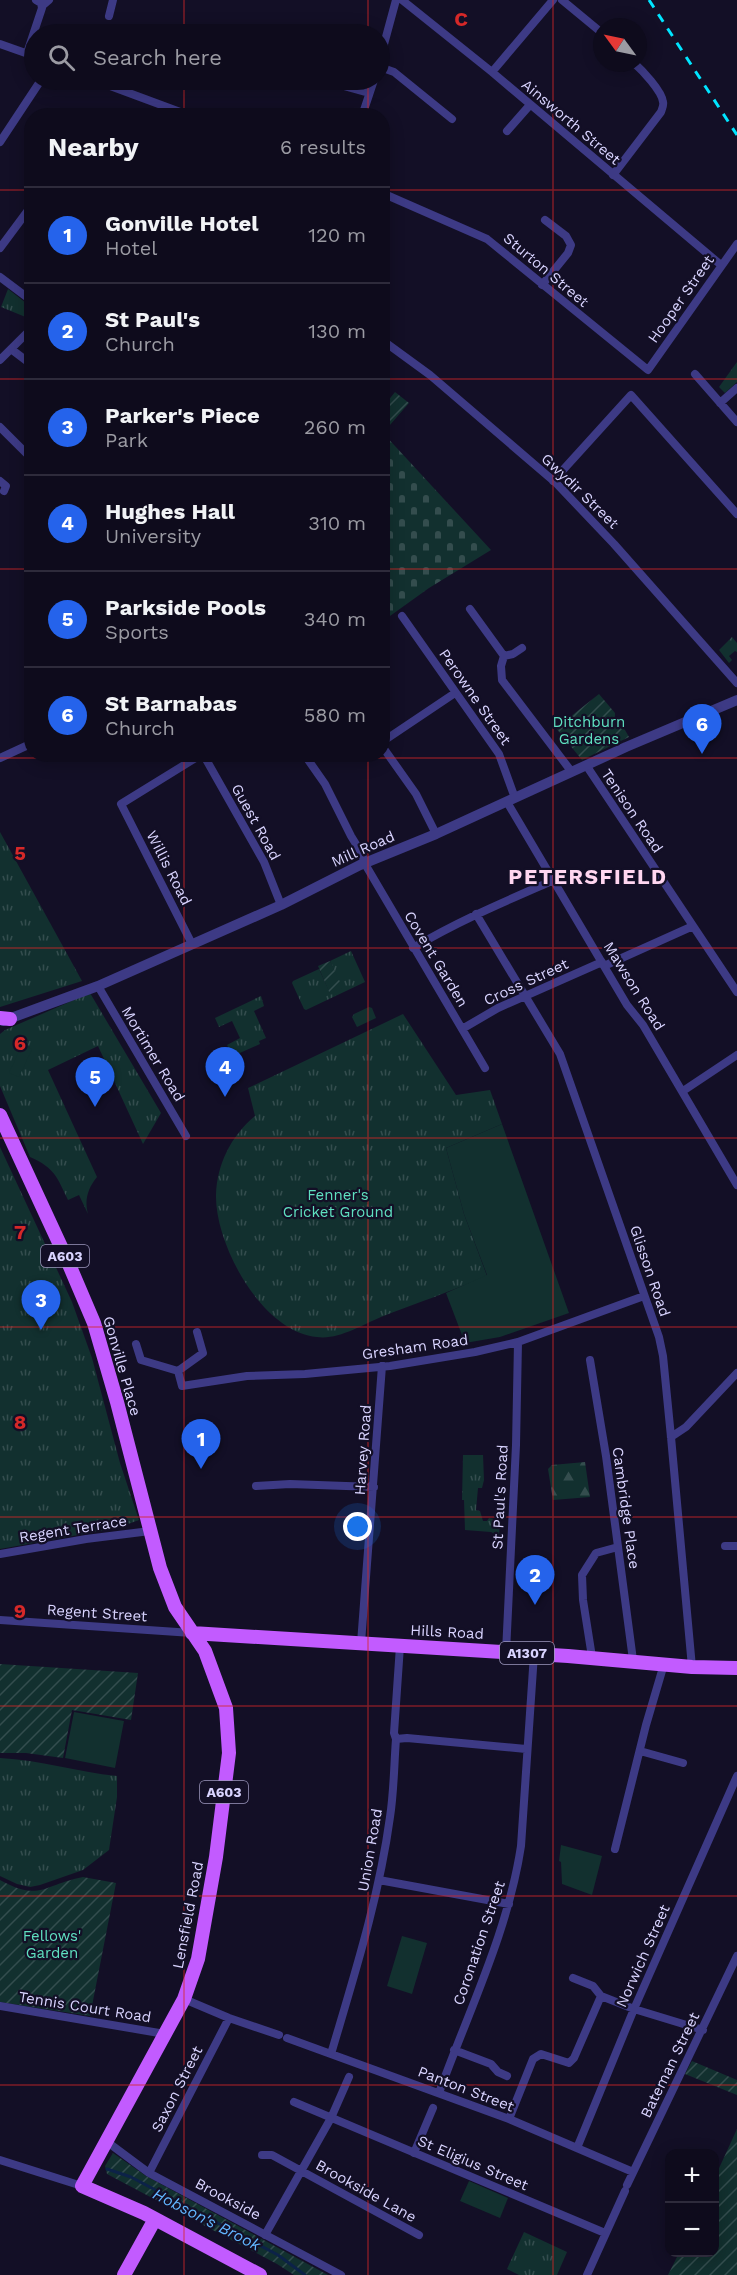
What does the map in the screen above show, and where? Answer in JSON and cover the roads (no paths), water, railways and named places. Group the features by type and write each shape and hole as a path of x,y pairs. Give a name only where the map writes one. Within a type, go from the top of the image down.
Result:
{"main road":[{"name":"Gonville Place","path":"0,1114 94,1323 160,1568 175,1607 192,1633"},
{"name":"Hills Road","path":"192,1633 534,1653 692,1667 737,1668"},
{"name":"Lensfield Road","path":"82,2186 184,1999 196,1968 203,1938 229,1752 226,1708 205,1651 192,1633"},
{"path":"82,2186 155,2219 260,2275"},
{"path":"124,2275 155,2219"}],"street":[{"path":"109,16 113,0"},
{"path":"389,24 396,0"},
{"name":"Ainsworth Street","path":"402,0 492,72 722,265"},
{"path":"492,72 553,0"},
{"path":"562,0 593,26"},
{"path":"37,24 42,2"},
{"path":"0,44 24,53"},
{"path":"390,71 452,119"},
{"path":"613,175 661,112 663,102 660,94 644,72"},
{"path":"0,142 34,90"},
{"path":"121,90 169,108"},
{"path":"358,90 369,93"},
{"path":"364,108 370,90"},
{"path":"507,131 530,106"},
{"name":"Sturton Street","path":"390,197 487,239 648,370"},
{"path":"0,248 24,216"},
{"path":"542,285 568,253 571,245 566,236 545,220"},
{"name":"Hooper Street","path":"648,370 737,244"},
{"path":"0,277 24,295"},
{"path":"0,360 24,336"},
{"name":"Gwydir Street","path":"390,346 430,375 554,482 614,544 737,683"},
{"path":"11,349 24,359"},
{"path":"695,375 737,422"},
{"path":"720,403 737,388"},
{"path":"554,482 631,395 737,514"},
{"path":"1,431 24,452"},
{"path":"0,481 6,486 4,491"},
{"path":"470,609 504,656"},
{"name":"Perowne Street","path":"402,616 499,754 511,800"},
{"path":"504,656 513,654 522,648"},
{"path":"504,656 501,666 502,680 572,771"},
{"path":"390,738 455,693"},
{"name":"Mill Road","path":"3,1020 98,986 281,905 365,864 572,771 737,700"},
{"path":"0,758 24,747"},
{"path":"390,756 416,794 436,834"},
{"name":"Willis Road","path":"189,762 121,804 192,944"},
{"name":"Guest Road","path":"207,762 264,862 281,905"},
{"name":"Covent Garden","path":"310,762 325,784 365,864 413,948 485,1068"},
{"name":"Tenison Road","path":"586,765 737,992"},
{"name":"Mawson Road","path":"511,800 554,880 627,1005 643,1025 737,1185"},
{"path":"413,948 476,914 554,880"},
{"name":"Glisson Road","path":"476,914 560,1054 658,1336 663,1356 692,1667"},
{"name":"Cross Street","path":"462,1029 525,996 693,926"},
{"name":"Mortimer Road","path":"98,986 186,1136"},
{"path":"683,1091 737,1055"},
{"name":"Gresham Road","path":"178,1371 182,1386 247,1376 305,1374 382,1366 475,1352 518,1342 644,1296"},
{"path":"136,1344 141,1360 178,1371 203,1353 197,1332"},
{"name":"St Paul's Road","path":"506,1652 516,1445 518,1342"},
{"name":"Cambridge Place","path":"590,1360 606,1456 633,1660"},
{"name":"Harvey Road","path":"361,1643 382,1366"},
{"path":"671,1437 686,1427 737,1373"},
{"path":"256,1486 290,1484 374,1487"},
{"name":"Regent Terrace","path":"0,1554 84,1539 150,1531"},
{"path":"725,1546 737,1546"},
{"path":"592,1658 583,1600 582,1575 596,1552 618,1547"},
{"name":"Regent Street","path":"0,1620 192,1633"},
{"name":"Union Road","path":"331,2054 379,1880 391,1815 400,1646"},
{"name":"Coronation Street","path":"439,2093 509,1904 521,1846 534,1653"},
{"path":"615,1849 664,1664"},
{"path":"396,1739 526,1749"},
{"path":"640,1751 683,1763"},
{"name":"Norwich Street","path":"577,2148 634,2009 737,1776"},
{"path":"379,1880 509,1904"},
{"name":"Bateman Street","path":"587,2275 633,2172 737,1956"},
{"path":"573,1978 593,1986 601,1996 634,2009 703,2030"},
{"path":"509,2120 533,2058 541,2054 569,2063 574,2058 601,1996"},
{"name":"Panton Street","path":"184,1999 229,2018 439,2093 633,2172"},
{"name":"Tennis Court Road","path":"0,2006 165,2034"},
{"name":"Saxon Street","path":"149,2173 229,2018"},
{"path":"454,2050 491,2064 498,2072 507,2076"},
{"path":"266,2235 331,2118 349,2077"},
{"name":"St Eligius Street","path":"294,2102 605,2233"},
{"path":"414,2153 433,2108"},
{"name":"Brookside","path":"106,2141 149,2173 341,2275"},
{"name":"Brookside Lane","path":"262,2154 272,2155 419,2235"},
{"path":"0,2160 82,2186"}],"waterway":[{"name":"Hobson's Brook","path":"107,2169 131,2177 278,2255 305,2275"}],"railway":[{"path":"649,0 737,135"}],"place":[{"name":"St Barnabas","path":"702,754"},
{"name":"Hughes Hall","path":"225,1097"},
{"name":"Parkside Pools","path":"95,1107"},
{"name":"Parker's Piece","path":"41,1330"},
{"name":"Gonville Hotel","path":"201,1469"},
{"name":"St Paul's","path":"535,1605"}],"district":[{"name":"PETERSFIELD","path":"588,877"}],"park label":[{"name":"Ditchburn Gardens","path":"589,730"},
{"name":"Fenner's Cricket Ground","path":"338,1204"},
{"name":"Fellows' Garden","path":"52,1944"}]}
